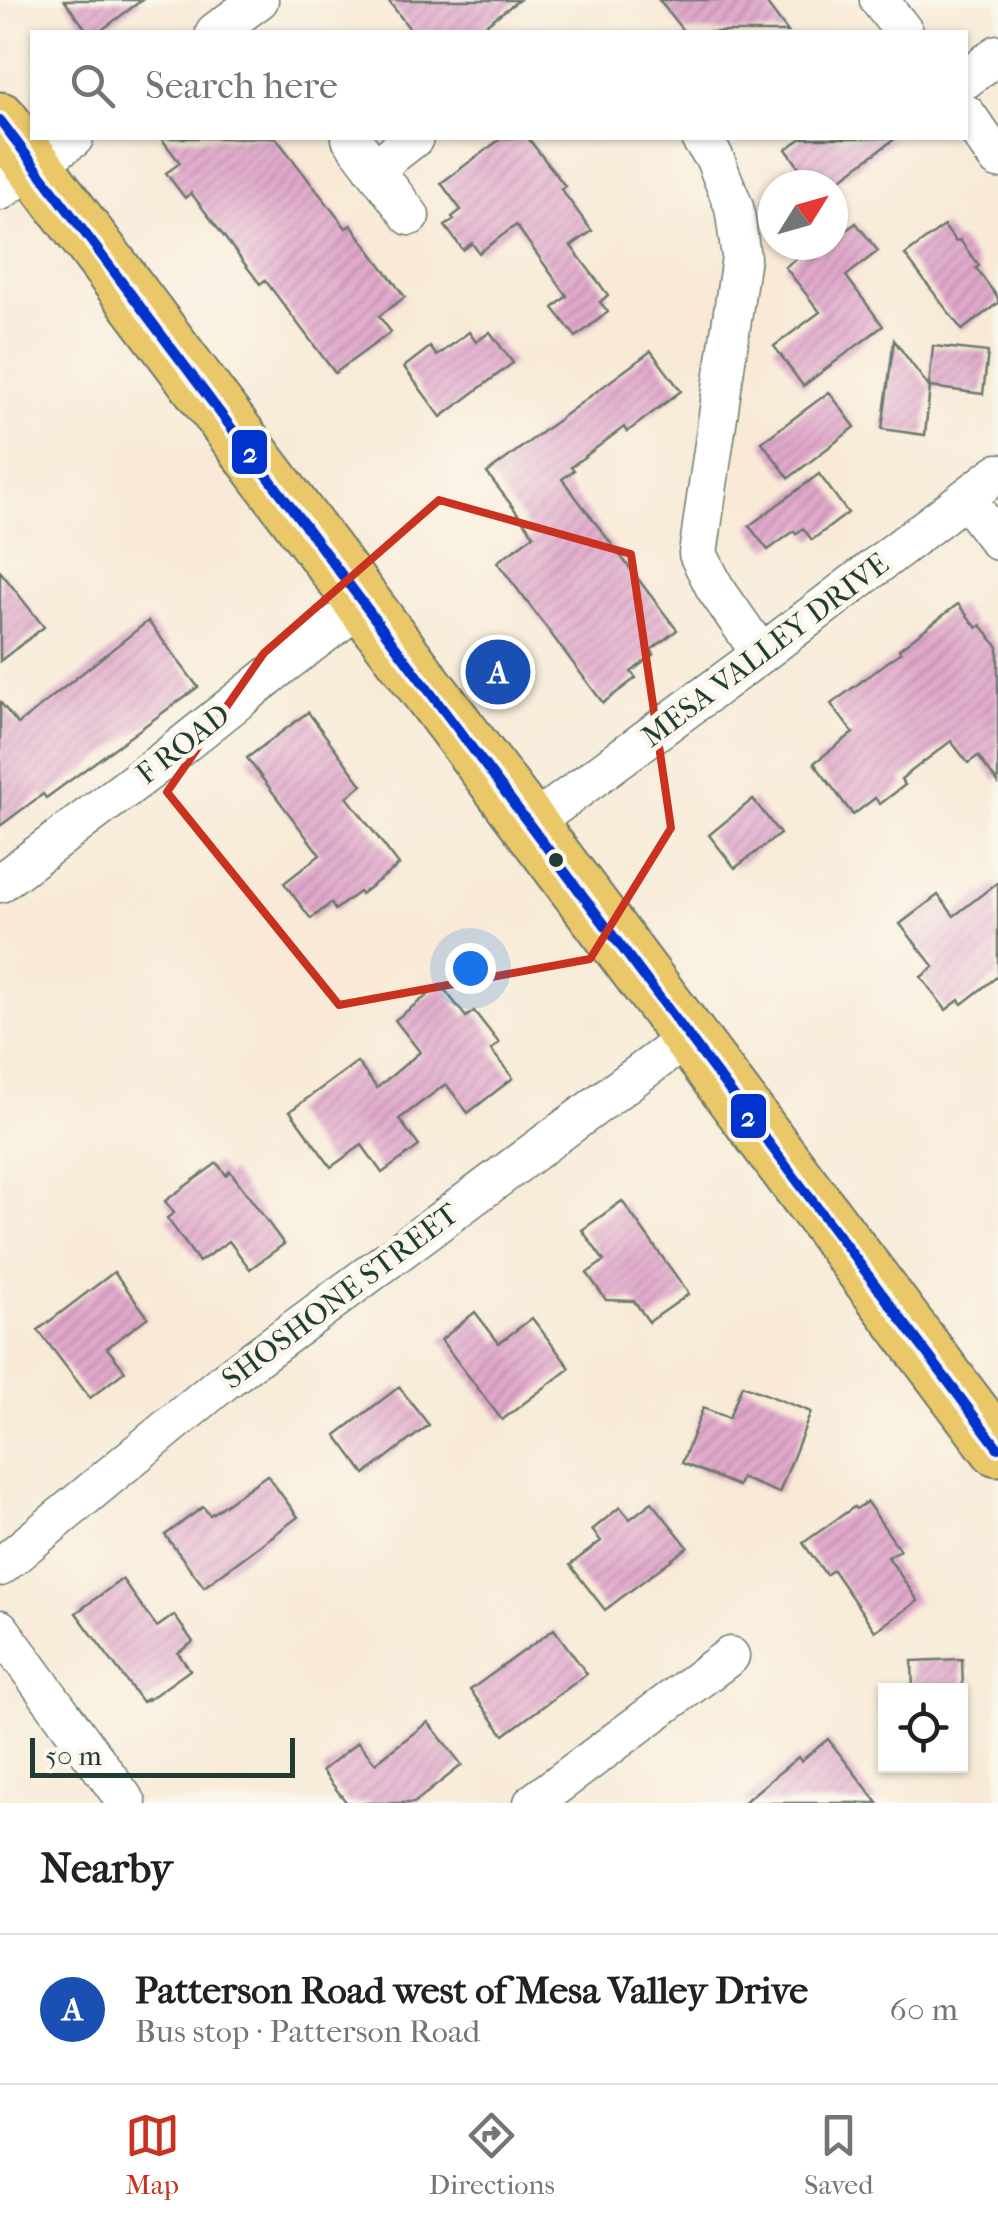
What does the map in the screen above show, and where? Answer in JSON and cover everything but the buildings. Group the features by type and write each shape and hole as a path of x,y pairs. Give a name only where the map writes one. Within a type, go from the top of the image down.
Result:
{"main road":[{"path":"0,120 998,1448"}],"street":[{"path":"878,0 902,30"},
{"path":"220,30 260,13"},
{"path":"968,76 998,54"},
{"path":"968,117 998,159"},
{"path":"352,140 410,216"},
{"path":"374,169 411,140"},
{"path":"701,140 714,157 734,207 741,257 698,554 715,588 761,654"},
{"name":"MESA VALLEY DRIVE","path":"530,824 998,473"},
{"path":"966,499 998,541"},
{"name":"F ROAD","path":"0,883 365,603"},
{"name":"SHOSHONE STREET","path":"0,1567 222,1384 690,1036"},
{"path":"0,1629 126,1803"},
{"path":"534,1803 730,1656"}],"highlighted area":[{"path":"439,500 631,554 671,828 590,959 339,1005 167,792 264,653"}],"transit line":[{"name":"2","path":"0,120 998,1448"}],"place":[{"name":"Patterson Road west of Mesa Valley Drive","path":"498,672"}]}
